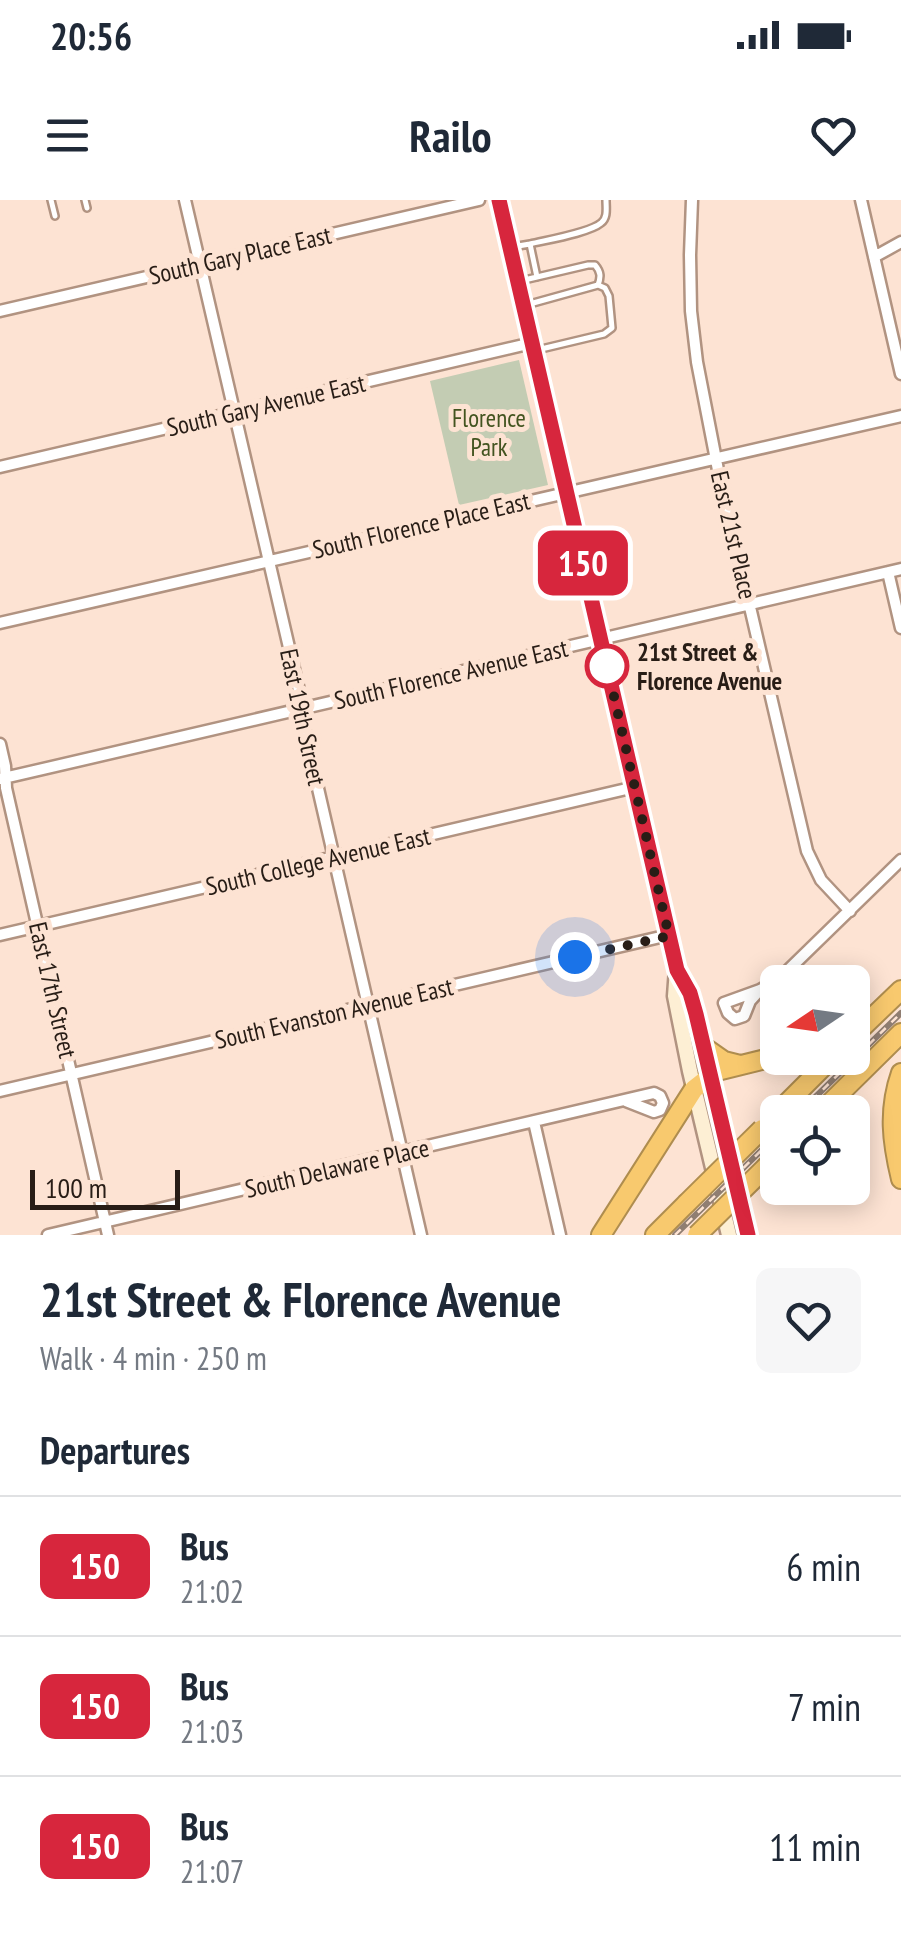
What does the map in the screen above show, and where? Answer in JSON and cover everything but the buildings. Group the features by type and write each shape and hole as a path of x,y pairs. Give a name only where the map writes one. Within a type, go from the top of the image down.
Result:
{"highway":[{"path":"870,1015 901,990"},
{"path":"838,1095 901,1033"},
{"path":"704,1048 724,1061 740,1065"},
{"path":"601,1235 694,1089 716,1072 760,1060"},
{"path":"901,1073 891,1124 901,1178"},
{"path":"796,1095 815,1075"},
{"path":"655,1235 760,1131"},
{"path":"697,1235 760,1173"}],"main road":[{"path":"498,200 677,970 676,996 694,1089 729,1235"},
{"path":"677,970 690,993 748,1235"}],"street":[{"name":"East 19th Street","path":"185,200 420,1235"},
{"name":"South Gary Place East","path":"0,311 479,200"},
{"name":"East 21st Place","path":"692,200 691,311 716,458 807,852 822,880 850,911"},
{"path":"860,200 901,374"},
{"path":"874,256 901,242"},
{"name":"South Gary Avenue East","path":"0,467 533,347"},
{"name":"South Florence Place East","path":"0,623 901,416"},
{"name":"South Florence Avenue East","path":"3,778 901,568"},
{"path":"888,572 901,628"},
{"name":"East 17th Street","path":"0,744 3,778 108,1235"},
{"name":"South College Avenue East","path":"0,935 635,787"},
{"path":"794,965 901,860"},
{"name":"South Evanston Avenue East","path":"0,1091 669,936"},
{"name":"South Delaware Place","path":"48,1235 626,1101"},
{"path":"534,1122 560,1235"}],"lane":[{"path":"51,200 55,216"},
{"path":"85,200 87,208"},
{"path":"509,248 602,223 606,200"},
{"path":"530,244 537,277"},
{"path":"517,282 595,265 600,275 598,285"},
{"path":"524,306 598,285 609,296 610,330 533,347"}],"green space":[{"name":"Florence Park","path":"519,360 548,485 459,505 430,381"}],"railway":[{"path":"817,1095 901,1013"},
{"path":"675,1235 760,1152"}],"bus line":[{"name":"150","path":"499,200 677,970 696,1014 748,1235"}],"place":[{"name":"21st Street & Florence Avenue","path":"607,666"}],"route":[{"path":"575,957 669,936 607,666"}]}
